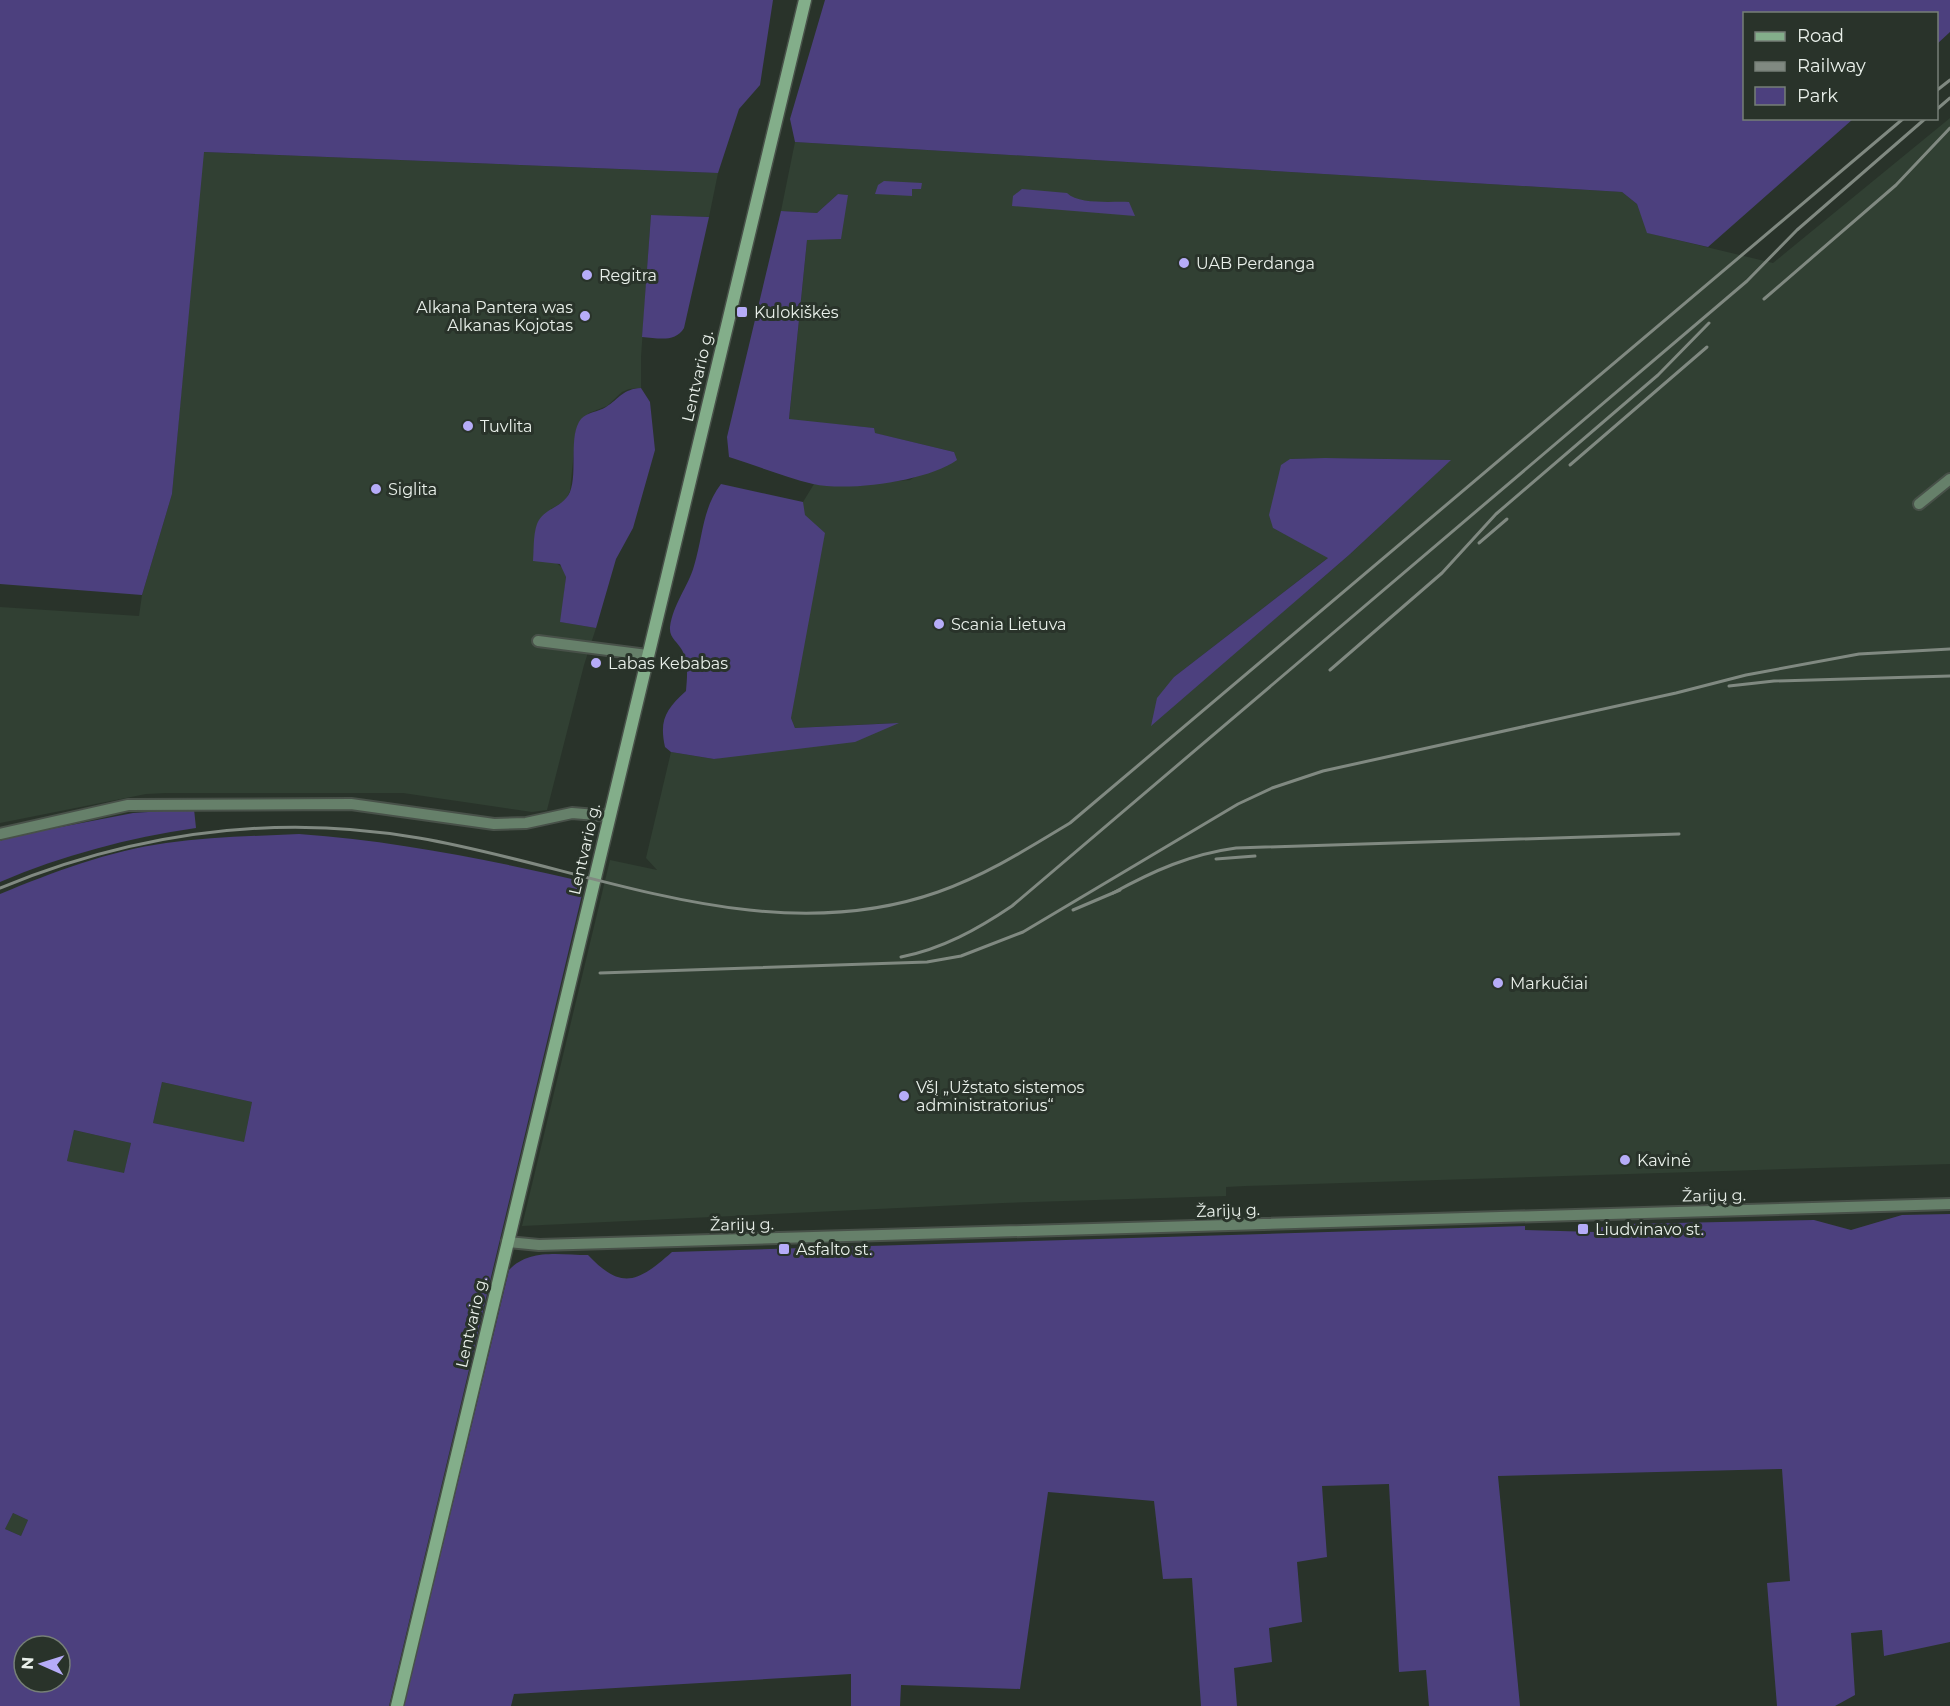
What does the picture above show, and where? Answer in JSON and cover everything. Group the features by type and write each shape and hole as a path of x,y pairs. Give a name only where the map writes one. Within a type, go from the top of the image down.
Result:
{"main road":[{"name":"Lentvario g.","path":"397,1706 805,0"}],"street":[{"path":"1919,504 1950,479"},
{"path":"538,641 647,655"},
{"path":"0,834 128,805 351,804 494,824 526,823 572,813 609,816"},
{"name":"Žarijų g.","path":"507,1242 539,1245 771,1239 1950,1204"}],"shaded area":[{"path":"1950,118 1950,1164 1245,1186 1226,1187 1226,1196 1003,1203 522,1226 610,860 657,870 646,858 671,752 714,759 896,723 795,728 791,718 803,502 814,484 832,486 910,480 954,452 874,433 874,428 789,420 807,240 848,195 838,194 817,213 781,211 795,142 1622,192 1637,204 1648,233 1773,263","holes":["1290,459 1450,460 1349,555 1151,725 1174,677 1329,557 1273,528"]},
{"path":"203,152 718,173 709,217 651,215 641,388 622,392 607,406 589,413 576,430 570,491 565,501 551,509 555,562 564,569 566,577 561,622 596,628 584,665 547,810 532,812 403,793 166,793 146,794 0,823 0,607 139,616 142,595 172,494"},
{"path":"162,1082 252,1102 244,1143 153,1123"},
{"path":"74,1130 131,1143 124,1174 67,1161"},
{"path":"13,1513 28,1520 21,1536 5,1529"}],"green space":[{"path":"0,0 773,0 760,85 739,109 718,173 204,152 172,494 142,595 0,584"},
{"path":"825,0 1950,0 1950,32 1938,43 1938,12 1743,12 1743,120 1852,120 1708,247 1647,233 1637,204 1622,192 795,142 790,119"},
{"path":"884,181 922,183 921,189 912,189 912,196 875,194 878,185"},
{"path":"1022,189 1067,193 1072,197 1087,201 1129,202 1135,216 1012,206 1013,196"},
{"path":"838,194 848,195 841,239 807,240 789,419 874,428 875,433 954,452 957,460 927,474 888,483 847,487 828,486 802,481 729,457 727,437 781,211 817,213"},
{"path":"651,215 709,217 684,328 671,338 642,337"},
{"path":"641,388 650,402 655,450 633,528 616,559 596,628 560,622 566,577 560,564 533,561 537,524 544,514 563,502 570,492 575,434 581,419 606,407 626,392"},
{"path":"1290,459 1451,460 1349,555 1151,726 1157,698 1174,677 1328,558 1273,528 1269,515 1281,465"},
{"path":"721,484 803,502 805,515 825,533 791,718 795,728 899,723 855,742 714,759 671,752 665,747 663,729 666,716 673,704 686,691 687,681 687,665 684,655 672,637 670,627 677,603 694,566 710,503"},
{"path":"194,809 196,828 96,849 0,882 0,841 9,837 133,813"},
{"path":"299,834 372,841 479,859 585,882 389,1706 0,1706 0,894 82,863 123,851 166,843","holes":["162,1082 252,1102 244,1142 153,1123","74,1130 131,1143 124,1173 67,1161","13,1513 28,1520 21,1536 5,1529"]},
{"path":"1950,1214 1950,1642 1884,1656 1882,1630 1851,1633 1855,1695 1835,1706 1777,1706 1767,1583 1790,1581 1782,1469 1498,1476 1520,1706 1429,1706 1426,1670 1399,1672 1389,1484 1322,1486 1327,1557 1297,1562 1302,1622 1269,1628 1272,1662 1234,1668 1237,1706 1201,1706 1192,1578 1163,1579 1154,1501 1048,1492 1020,1689 901,1685 900,1706 851,1706 851,1674 514,1694 511,1706 404,1706 509,1270 526,1258 546,1254 588,1255 611,1274 621,1278 630,1278 649,1270 672,1252 1525,1226 1525,1230 1595,1232 1595,1228 1627,1224 1814,1220 1851,1230 1902,1215"}],"railway":[{"path":"1938,89 1950,80"},
{"path":"1938,108 1950,98"},
{"path":"0,888 102,853 154,841 259,828 365,831 419,838 483,851 677,899 743,909 808,913 873,908 938,892 956,885 1006,861 1070,823 1902,120"},
{"path":"901,957 931,949 959,937 1012,906 1747,281 1797,230 1924,120"},
{"path":"1764,299 1896,185 1950,128"},
{"path":"1330,670 1442,573 1496,514 1658,375 1709,323"},
{"path":"1570,465 1707,347"},
{"path":"1479,543 1507,519"},
{"path":"600,973 927,962 961,956 1023,932 1238,804 1272,788 1323,771 1676,693 1746,675 1859,654 1950,649"},
{"path":"1729,686 1774,681 1950,676"},
{"path":"1113,893 1173,864 1203,854 1236,848 1679,834"},
{"path":"1216,859 1255,856"},
{"path":"1073,910 1120,890"}],"place":[{"name":"UAB Perdanga","path":"1184,263"},
{"name":"Regitra","path":"587,275"},
{"name":"Kulokiškės","path":"742,312"},
{"name":"Alkana Pantera was Alkanas Kojotas","path":"585,316"},
{"name":"Tuvlita","path":"468,426"},
{"name":"Siglita","path":"376,489"},
{"name":"Scania Lietuva","path":"939,624"},
{"name":"Labas Kebabas","path":"596,663"},
{"name":"Markučiai","path":"1498,983"},
{"name":"VšĮ „Užstato sistemos administratorius“","path":"904,1096"},
{"name":"Kavinė","path":"1625,1160"},
{"name":"Liudvinavo st.","path":"1583,1229"},
{"name":"Asfalto st.","path":"784,1249"}]}
